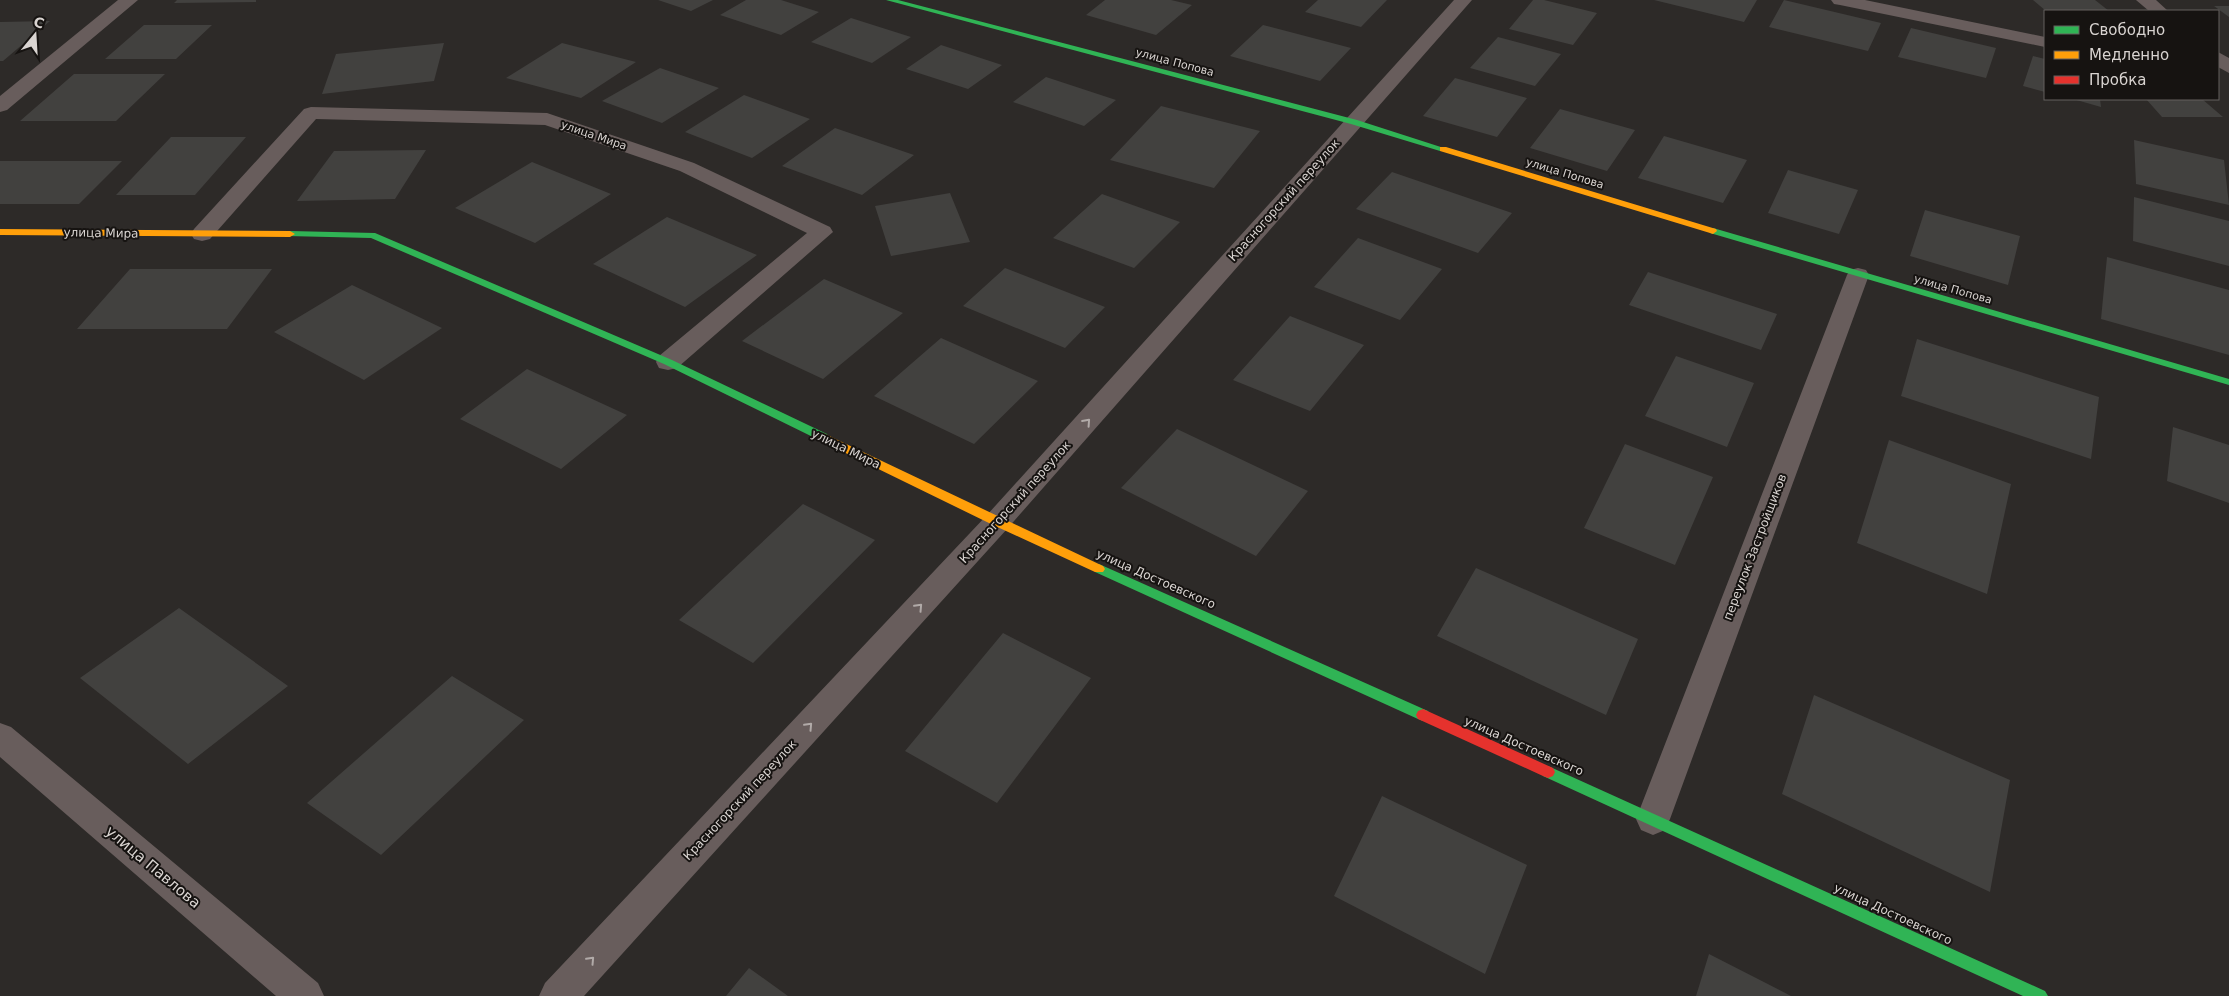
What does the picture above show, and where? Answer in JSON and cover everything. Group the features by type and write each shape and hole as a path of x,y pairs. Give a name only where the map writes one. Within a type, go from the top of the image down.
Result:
{"street":[{"path":"0,106 129,0"},
{"name":"улица Попова","path":"890,0 1354,122 1858,275 2229,382"},
{"name":"Красногорский переулок","path":"558,996 998,522 1463,0"},
{"path":"1840,0 2044,42"},
{"path":"2145,0 2158,10"},
{"path":"2219,58 2229,67"},
{"name":"улица Мира","path":"202,234 311,113 547,119 687,167 822,232 668,362"},
{"name":"улица Мира","path":"0,232 372,235 668,362 998,522"},
{"name":"переулок Застройщиков","path":"1652,820 1858,275"},
{"name":"улица Достоевского","path":"998,522 2040,996"},
{"name":"улица Павлова","path":"0,738 305,996"}],"building":[{"path":"177,0 256,0 256,2 174,3"},
{"path":"658,0 713,0 691,11"},
{"path":"746,0 781,0 819,12 781,35 720,15"},
{"path":"1105,0 1171,0 1192,5 1156,35 1086,15"},
{"path":"1318,0 1387,0 1361,27 1305,12"},
{"path":"1533,0 1544,0 1597,13 1573,45 1509,29"},
{"path":"1654,0 1757,0 1744,22"},
{"path":"1784,0 1881,23 1868,51 1769,27"},
{"path":"2033,0 2095,0 2108,10 2045,10"},
{"path":"2214,6 2229,6 2229,17"},
{"path":"851,18 911,37 872,63 811,42"},
{"path":"50,21 3,61 0,61 0,22"},
{"path":"144,25 212,25 176,59 105,59"},
{"path":"1263,25 1351,48 1320,81 1230,56"},
{"path":"1911,28 1996,48 1986,78 1898,57"},
{"path":"1498,37 1561,54 1535,86 1470,68"},
{"path":"444,43 434,81 322,94 336,54"},
{"path":"562,43 636,62 581,98 506,78"},
{"path":"941,45 1002,65 968,89 906,69"},
{"path":"2033,56 2044,59 2044,92 2023,86"},
{"path":"660,68 719,88 662,123 602,101"},
{"path":"74,74 165,74 116,121 20,121"},
{"path":"1046,77 1116,100 1084,126 1013,102"},
{"path":"1455,78 1527,98 1497,137 1423,116"},
{"path":"744,95 810,119 752,158 685,132"},
{"path":"2076,100 2100,100 2101,107"},
{"path":"2147,100 2203,100 2223,117 2162,117"},
{"path":"1161,106 1260,131 1214,188 1110,160"},
{"path":"1560,109 1635,130 1607,171 1530,148"},
{"path":"835,128 914,155 862,195 782,166"},
{"path":"1664,136 1747,160 1723,203 1638,178"},
{"path":"171,137 246,137 195,195 116,195"},
{"path":"2134,140 2224,160 2229,205 2136,184"},
{"path":"426,150 395,199 297,201 334,151"},
{"path":"0,161 122,161 79,204 0,204"},
{"path":"532,162 611,194 535,243 455,208"},
{"path":"1788,170 1858,190 1839,234 1768,213"},
{"path":"1392,172 1512,213 1478,253 1356,209"},
{"path":"950,193 970,242 891,256 875,206"},
{"path":"1102,194 1180,222 1134,268 1053,238"},
{"path":"2134,197 2229,221 2229,266 2133,241"},
{"path":"1925,210 2020,236 2008,285 1910,256"},
{"path":"667,217 757,255 685,307 593,264"},
{"path":"1358,238 1442,269 1400,320 1314,287"},
{"path":"2107,257 2229,290 2229,355 2101,319"},
{"path":"1005,268 1105,307 1065,348 963,306"},
{"path":"130,269 272,269 227,329 77,329"},
{"path":"1648,272 1777,314 1761,350 1629,305"},
{"path":"824,279 903,313 823,379 742,341"},
{"path":"352,285 442,328 364,380 274,332"},
{"path":"1290,316 1364,345 1310,411 1233,380"},
{"path":"941,338 1038,381 974,444 874,396"},
{"path":"1917,339 2099,397 2091,459 1901,396"},
{"path":"1676,356 1754,383 1727,447 1645,416"},
{"path":"527,369 627,415 561,469 460,419"},
{"path":"2173,427 2229,445 2229,503 2167,481"},
{"path":"1177,429 1308,491 1256,556 1121,488"},
{"path":"1889,440 2011,484 1987,594 1857,543"},
{"path":"1625,444 1713,477 1675,565 1584,528"},
{"path":"803,504 875,540 753,663 679,620"},
{"path":"1476,568 1638,639 1606,715 1437,636"},
{"path":"179,608 288,686 188,764 80,678"},
{"path":"1003,633 1091,678 997,803 905,751"},
{"path":"452,676 524,720 381,855 307,803"},
{"path":"1814,695 2010,780 1990,892 1782,794"},
{"path":"1382,796 1527,865 1485,974 1334,896"},
{"path":"1709,954 1791,996 1696,996"},
{"path":"749,968 788,996 726,996"}],"traffic: fast":[{"path":"890,0 1354,122 1443,149"},
{"path":"1713,231 2229,382"},
{"path":"290,234 372,235 668,362 823,437"},
{"path":"1099,569 1423,715"},
{"path":"1548,772 2040,996"}],"traffic: slow":[{"path":"1443,149 1713,231"},
{"path":"0,232 290,234"},
{"path":"823,437 997,522 1099,569"}],"traffic: jam":[{"path":"1423,715 1548,772"}]}
